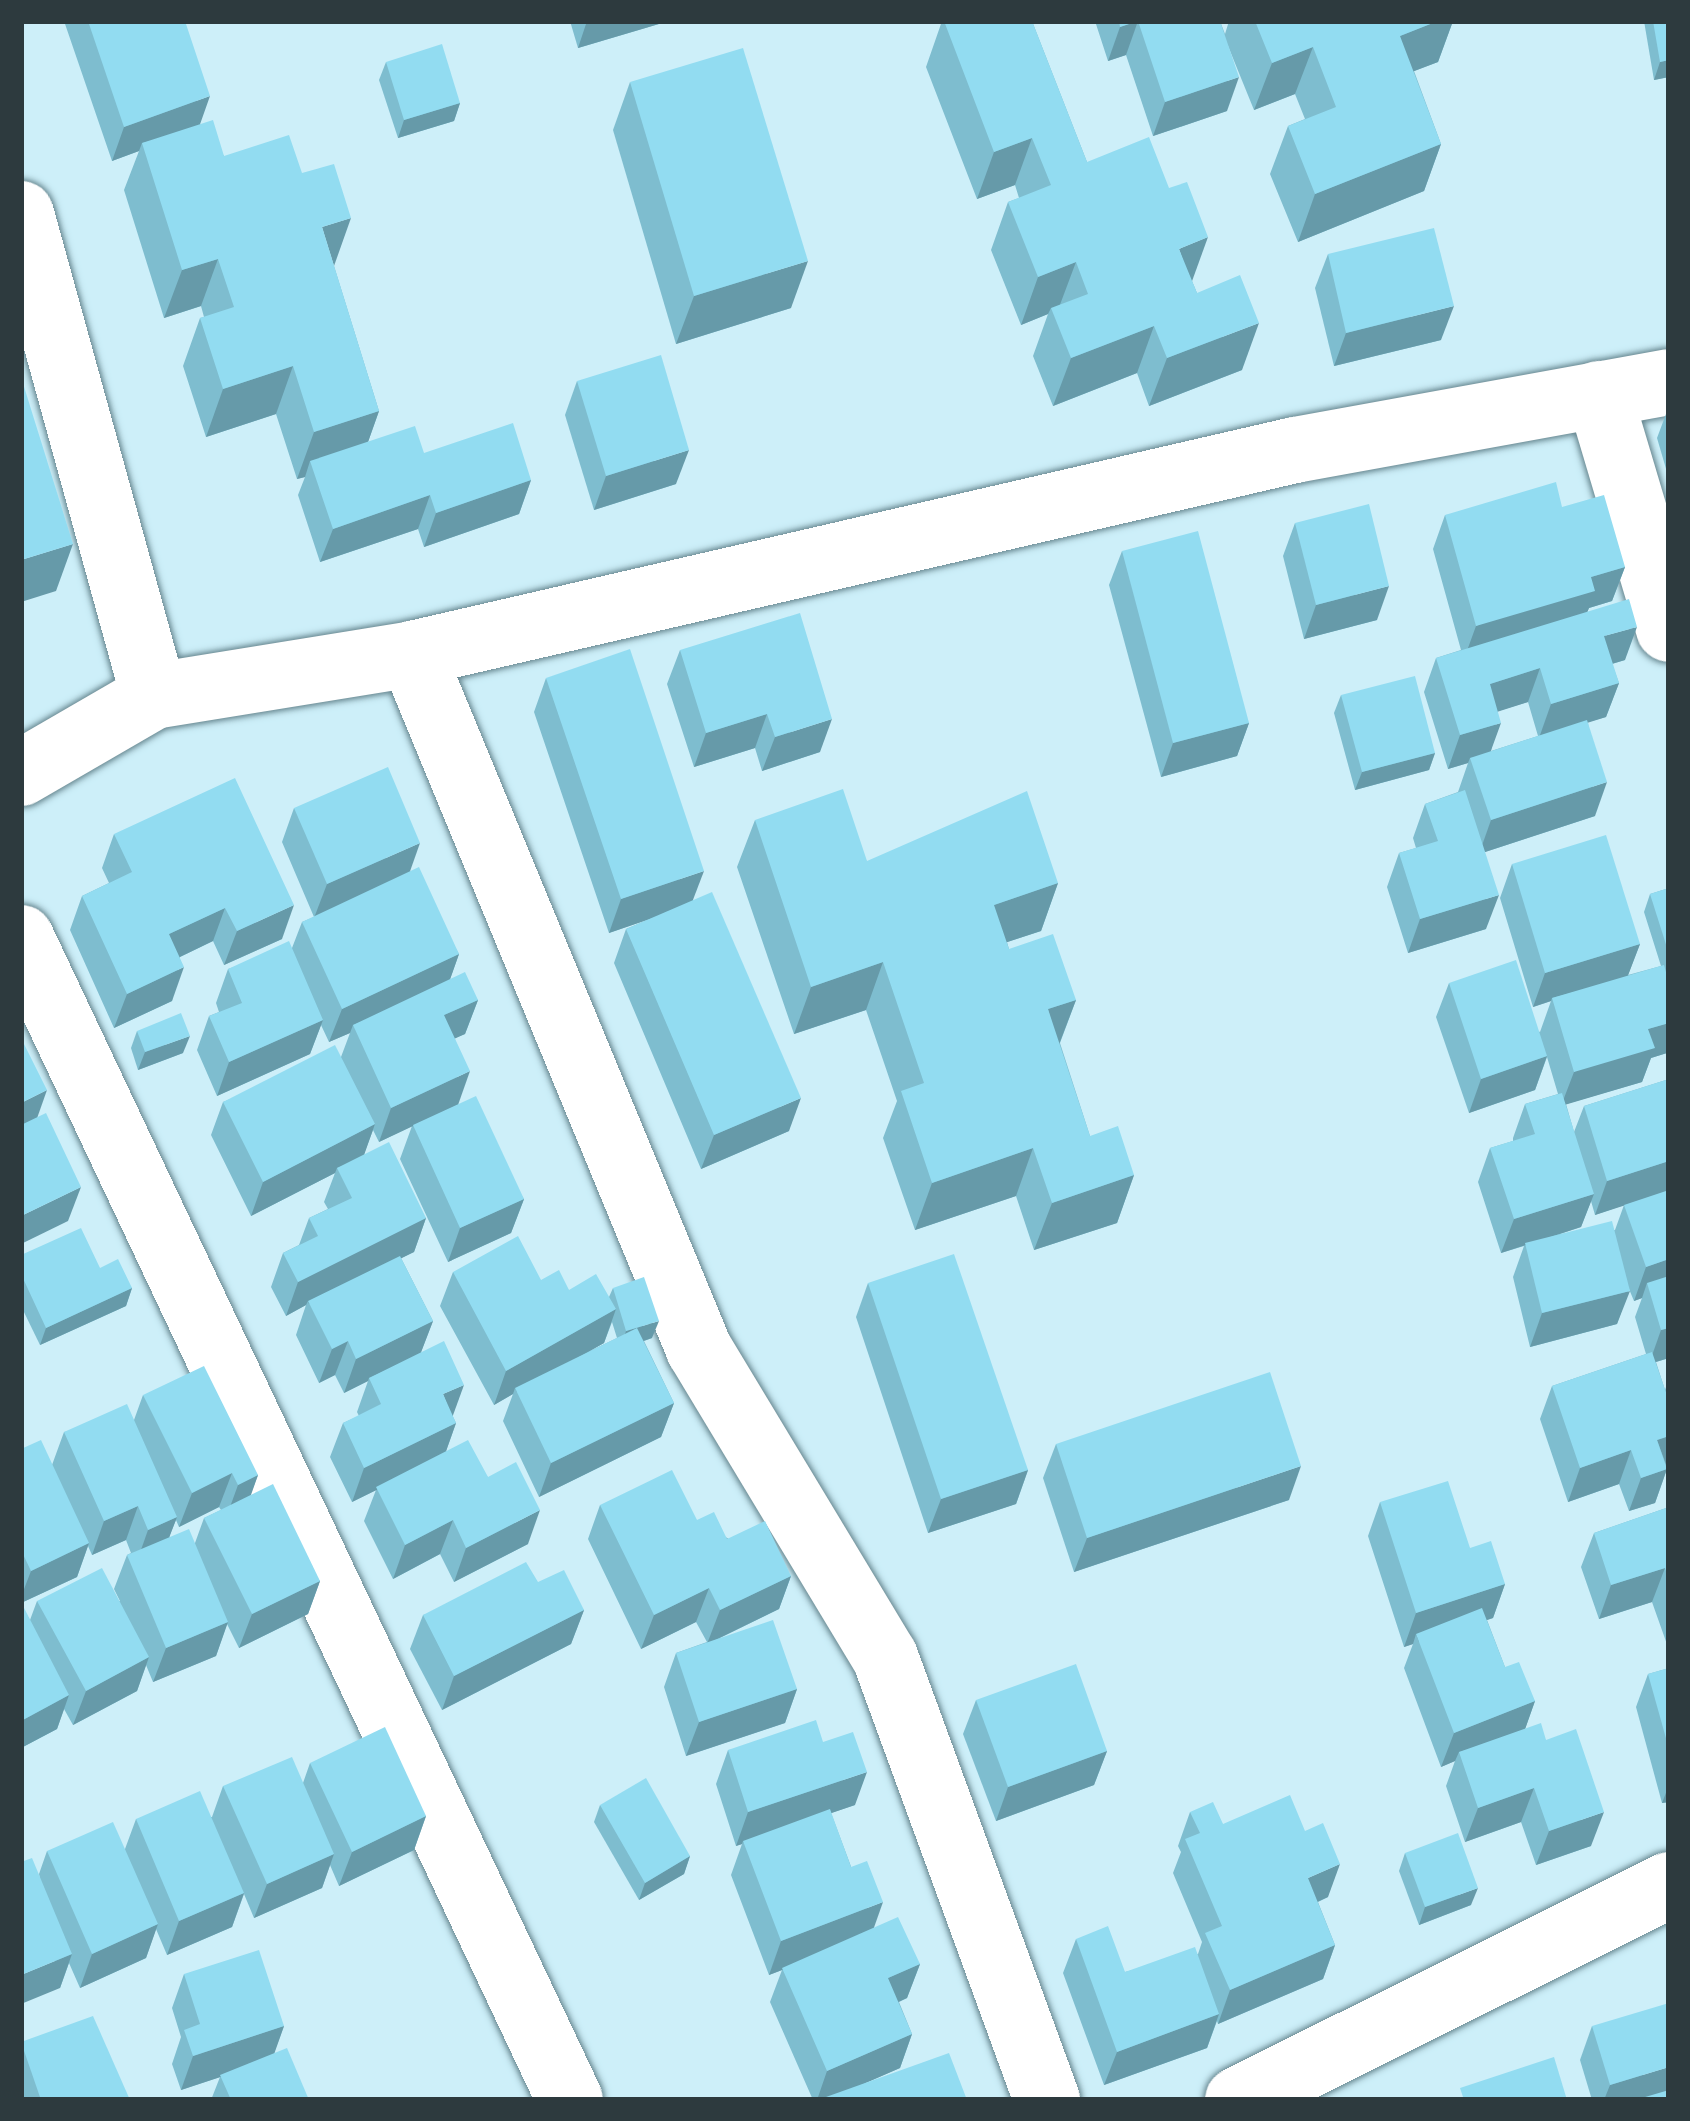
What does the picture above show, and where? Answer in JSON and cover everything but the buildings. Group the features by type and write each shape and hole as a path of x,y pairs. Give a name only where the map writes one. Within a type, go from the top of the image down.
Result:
{"street":[{"path":"21,214 154,696"},
{"path":"21,773 154,696 412,655 1295,450 1669,382"},
{"path":"1599,394 1669,629"},
{"path":"412,655 699,1349 885,1657 1047,2100"},
{"path":"21,938 570,2100"},
{"path":"1238,2100 1669,1885"}]}
